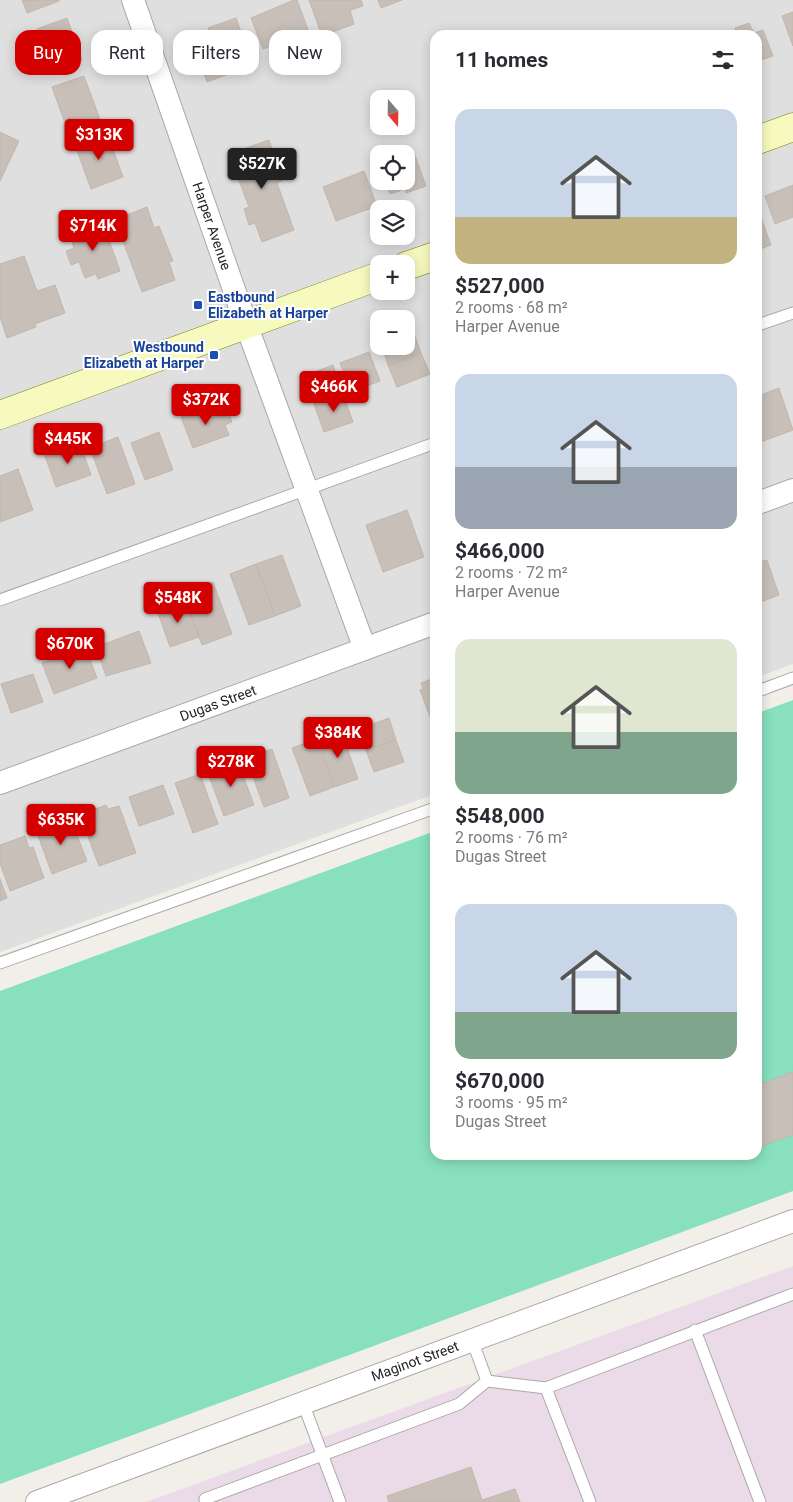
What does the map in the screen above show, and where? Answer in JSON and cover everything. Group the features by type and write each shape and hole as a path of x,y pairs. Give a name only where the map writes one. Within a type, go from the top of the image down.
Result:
{"street":[{"name":"Harper Avenue","path":"136,1 246,324 365,649"},
{"path":"762,139 793,127"},
{"path":"415,263 430,258"},
{"path":"0,415 370,279"},
{"path":"762,502 793,490"},
{"name":"Dugas Street","path":"0,783 430,625"},
{"name":"Maginot Street","path":"37,1502 63,1497 303,1403 793,1221"}],"lane":[{"path":"762,324 793,312"},
{"path":"0,600 430,445"},
{"path":"762,690 793,678"},
{"path":"0,963 430,810"},
{"path":"205,1498 459,1404 486,1382 546,1388 793,1294"},
{"path":"695,1330 760,1502"},
{"path":"472,1340 486,1382"},
{"path":"546,1388 590,1502"},
{"path":"303,1403 340,1502"}],"shaded area":[{"path":"0,0 793,0 793,664 762,676 762,30 430,30 430,796 0,952"},
{"path":"793,1266 793,1502 146,1502"}],"green space":[{"path":"793,700 793,1191 0,1484 0,991 430,833 430,1160 762,1160 762,712"}],"building":[{"path":"22,0 59,0 59,1 27,13"},
{"path":"297,0 308,30 269,30 269,47 263,49 259,39 259,30 256,30 251,18"},
{"path":"309,0 361,0 363,6 350,10 354,24 338,30 320,30"},
{"path":"378,0 402,0 381,8"},
{"path":"793,12 793,46 782,16"},
{"path":"67,18 71,30 37,30"},
{"path":"236,18 240,30 209,30 208,28"},
{"path":"749,23 752,30 736,30 735,28"},
{"path":"762,30 763,30 773,56 762,60"},
{"path":"204,75 226,75 207,82"},
{"path":"84,76 101,122 69,134 52,87"},
{"path":"0,132 19,141 0,181"},
{"path":"107,133 123,177 91,189 75,145"},
{"path":"269,140 283,180 277,183 294,230 262,242 255,223 249,225 244,209 249,207 229,154"},
{"path":"415,156 426,186 415,190"},
{"path":"364,171 375,200 370,200 370,209 336,221 323,187"},
{"path":"793,185 793,217 775,224 765,196"},
{"path":"389,190 402,190 390,194"},
{"path":"147,207 154,228 159,226 173,261 169,262 175,280 142,292 115,220"},
{"path":"762,220 771,245 762,248"},
{"path":"103,223 120,271 98,279 96,274 85,278 79,262 71,265 66,251 74,248 70,235"},
{"path":"24,256 37,291 55,285 65,313 35,324 36,327 7,338 0,317 0,264"},
{"path":"415,336 421,353 388,365 385,355 415,355"},
{"path":"369,352 380,381 351,392 340,363"},
{"path":"421,353 430,374 397,387 388,365"},
{"path":"333,365 343,394 314,404 304,376"},
{"path":"779,388 793,430 762,442 762,394"},
{"path":"343,394 353,422 324,432 314,404"},
{"path":"217,405 220,414 228,411 232,422 225,425 229,435 193,448 181,417"},
{"path":"159,432 173,470 145,480 131,443"},
{"path":"118,437 135,484 107,494 90,448"},
{"path":"80,443 91,475 56,487 45,456"},
{"path":"18,469 33,510 0,522 0,476"},
{"path":"407,510 424,557 383,572 366,525"},
{"path":"282,555 301,606 275,616 256,564"},
{"path":"767,560 779,595 762,601 762,561"},
{"path":"256,564 275,616 249,625 230,574"},
{"path":"213,582 232,634 202,645 183,593"},
{"path":"185,600 199,637 170,647 157,610"},
{"path":"139,631 151,663 106,676 96,647"},
{"path":"85,647 97,678 54,694 42,663"},
{"path":"33,674 43,702 11,713 1,684"},
{"path":"430,680 430,717 420,690 423,689 421,683"},
{"path":"389,718 396,740 366,750 359,729"},
{"path":"341,730 358,779 334,787 317,739"},
{"path":"317,739 334,787 310,796 292,748"},
{"path":"396,740 404,762 374,772 366,750"},
{"path":"272,749 289,798 264,807 246,758"},
{"path":"237,759 254,805 224,816 207,771"},
{"path":"200,774 218,824 193,833 175,783"},
{"path":"163,785 174,814 139,826 129,797"},
{"path":"106,805 108,809 119,806 136,853 99,866 80,815"},
{"path":"67,819 72,831 75,830 87,861 52,874 36,830"},
{"path":"25,836 29,848 33,847 44,878 10,891 0,863 0,845"},
{"path":"0,879 7,898 0,901"},
{"path":"793,1072 793,1135 762,1146 762,1084"},
{"path":"471,1467 482,1500 515,1489 520,1502 389,1502 387,1496"}],"place":[{"name":"Eastbound Elizabeth at Harper","path":"198,305"},
{"name":"Westbound Elizabeth at Harper","path":"214,355"}]}
